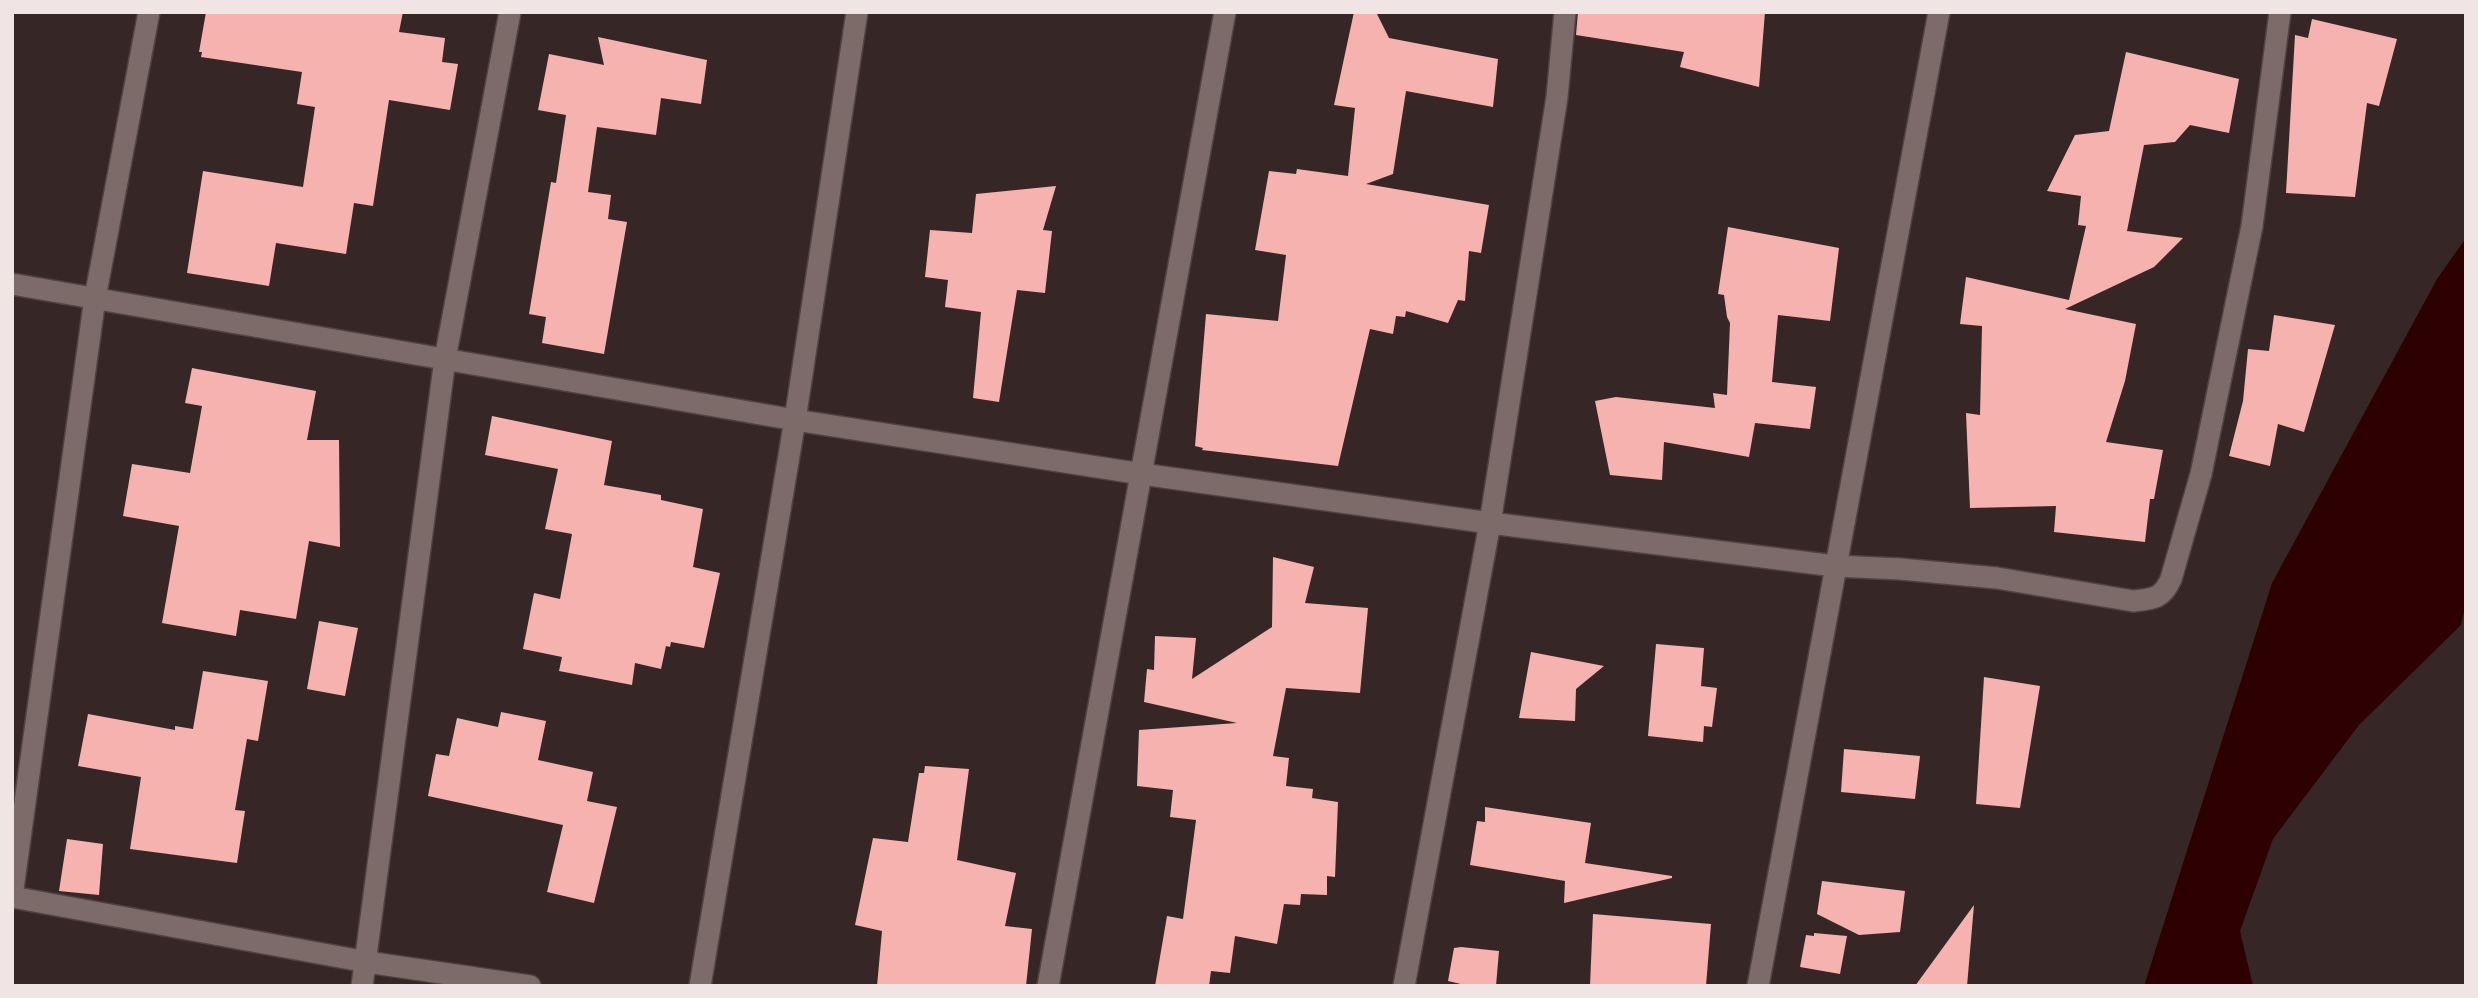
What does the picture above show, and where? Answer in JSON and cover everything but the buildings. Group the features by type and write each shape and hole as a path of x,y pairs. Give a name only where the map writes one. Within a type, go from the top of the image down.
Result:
{"street":[{"path":"149,12 95,298 12,897 367,962 530,986"},
{"path":"362,986 445,359 510,12"},
{"path":"700,986 795,420 858,12"},
{"path":"1048,986 1226,12"},
{"path":"1404,986 1490,523 1557,97 1565,12"},
{"path":"1758,986 1939,12"},
{"path":"12,284 795,420 1142,474 1490,523 1835,566 1997,578 2133,601 2156,598 2166,590 2201,474 2252,226 2280,12"}],"shaded area":[{"path":"2466,238 2466,603 2461,625 2359,725 2273,839 2240,931 2253,986 2144,986 2272,583 2437,279"}]}
